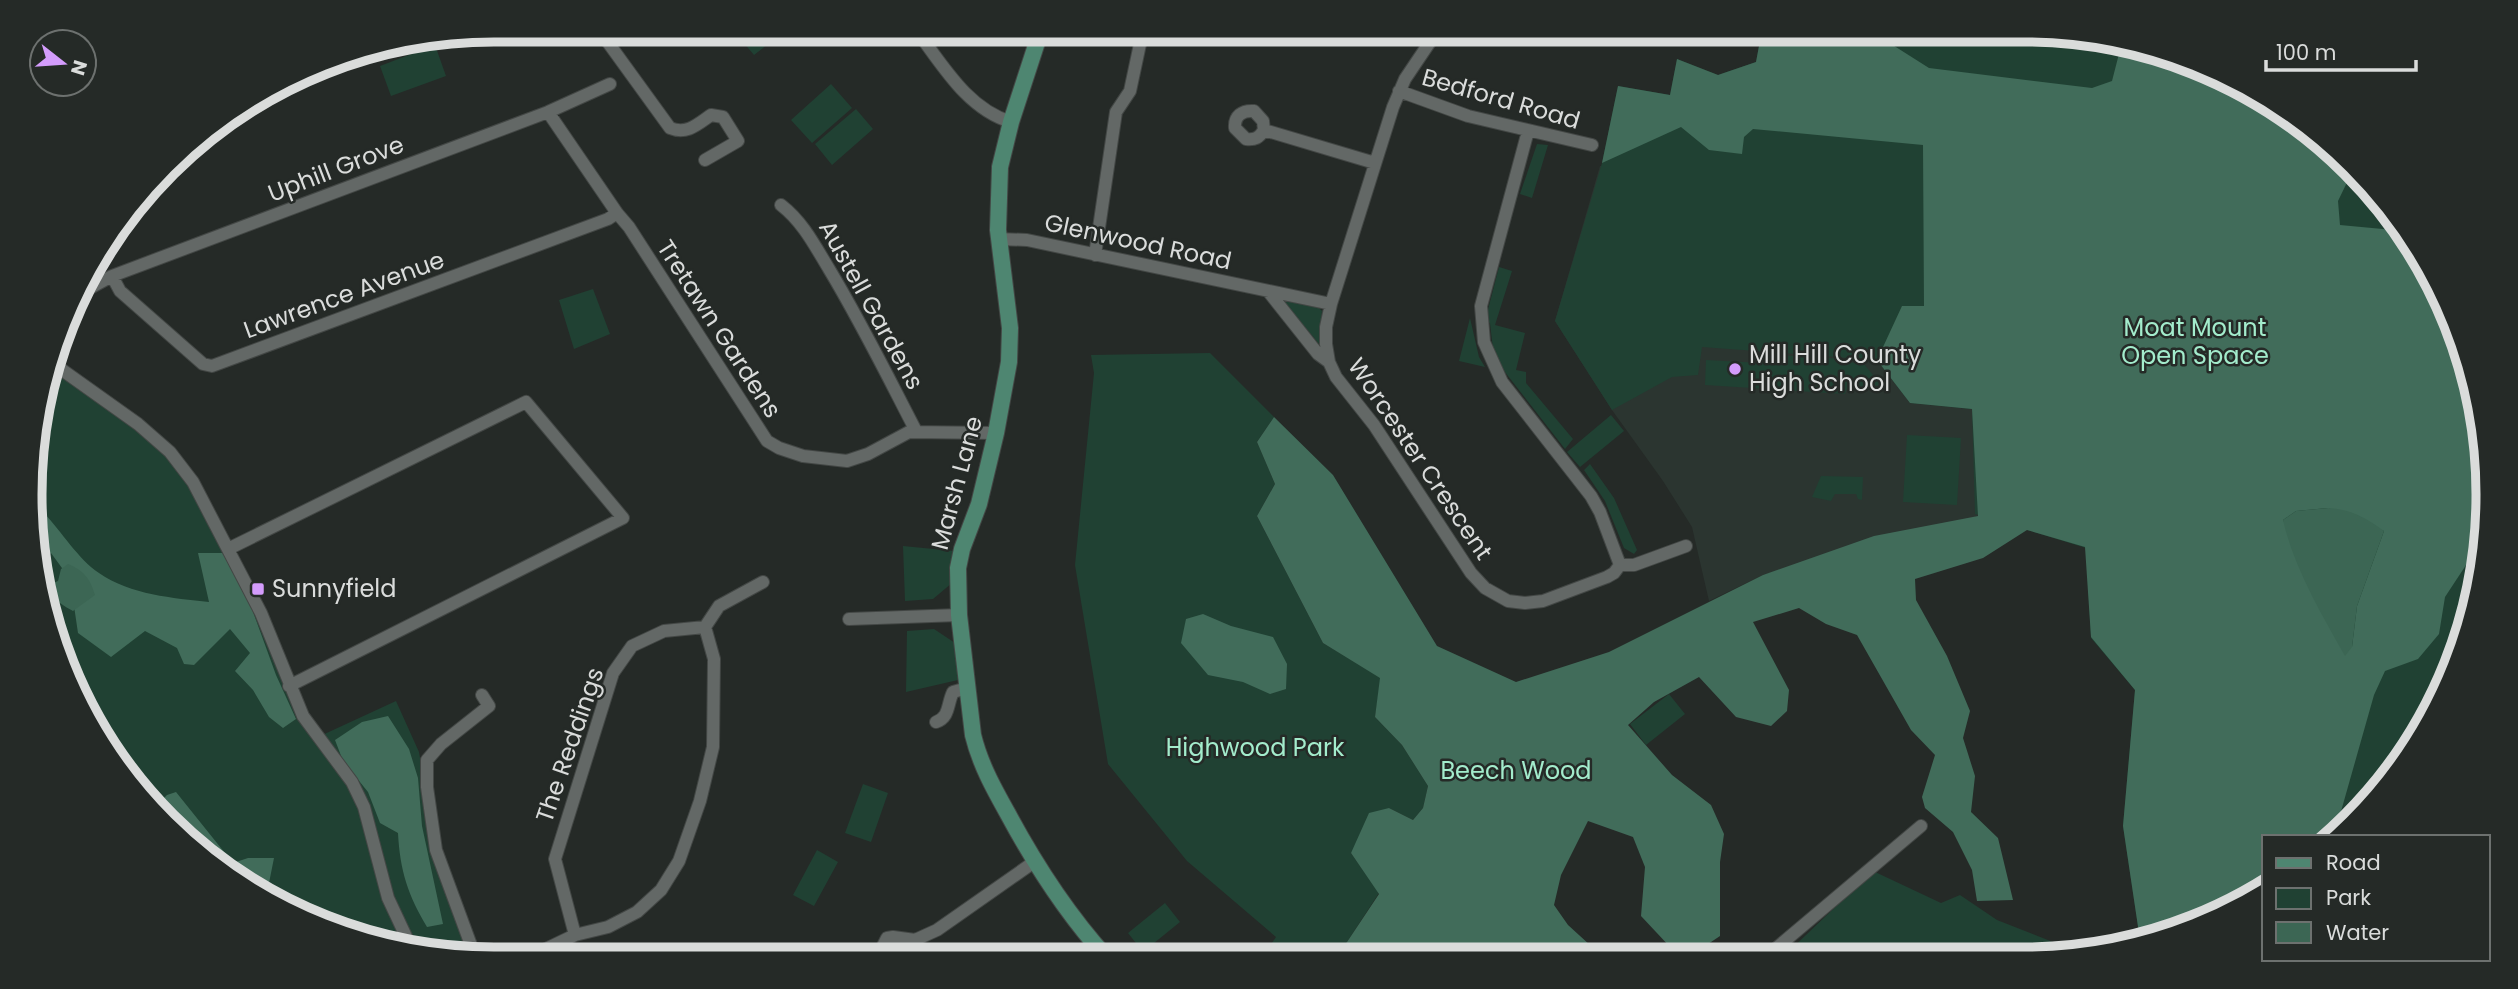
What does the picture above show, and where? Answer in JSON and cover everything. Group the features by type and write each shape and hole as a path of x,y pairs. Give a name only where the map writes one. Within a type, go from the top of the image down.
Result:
{"main road":[{"name":"Marsh Lane","path":"1037,42 1011,122 1000,167 999,239 1010,328 1009,362 979,504 961,549 958,568 959,615 977,752 989,780 1034,862 1093,947"}],"street":[{"path":"608,42 670,128 679,132 688,131 712,115 723,117 738,141 705,160"},
{"path":"926,42 973,102 1000,119 1011,122"},
{"path":"1095,256 1116,113 1130,91 1140,42"},
{"name":"Worcester Crescent","path":"1430,42 1398,92 1331,304 1326,327 1329,362 1336,377 1374,425 1471,573 1485,588 1508,601 1542,601 1606,577 1614,573 1620,565 1634,565 1686,546"},
{"name":"Uphill Grove","path":"93,286 112,276 548,112 610,84"},
{"name":"Bedford Road","path":"1398,92 1468,116 1592,145"},
{"name":"Tretawn Gardens","path":"548,112 629,227 767,442 803,456 847,461 909,432 996,433"},
{"path":"1264,130 1375,163"},
{"path":"1528,131 1481,306 1484,342 1502,382 1591,496 1620,565"},
{"name":"Austell Gardens","path":"781,205 804,227 844,293 916,431"},
{"name":"Lawrence Avenue","path":"112,276 120,291 203,364 212,366 608,219 617,213"},
{"name":"Glenwood Road","path":"999,239 1027,240 1331,304"},
{"path":"1268,291 1318,354 1329,362"},
{"path":"60,368 138,424 170,452 193,482 261,613 303,716 352,782 360,799 388,898 407,938"},
{"path":"228,549 526,401 623,519 289,686"},
{"path":"550,947 575,935 608,927 637,912 662,890 678,861 700,801 713,747 714,659 705,627 719,606 763,582"},
{"path":"849,619 959,615"},
{"name":"The Reddings","path":"575,935 555,859 613,673 632,646 664,631 705,627"},
{"path":"936,722 943,719 947,713 953,692 967,688"},
{"path":"471,946 436,850 427,773 428,760 441,744 489,706 482,695"},
{"path":"1778,947 1921,826"},
{"path":"915,940 937,930 1034,862"}],"shaded area":[{"name":"Mill Hill County High School","path":"1742,154 1910,403 1972,409 1978,516 1763,575 1709,601 1692,527 1555,321 1600,166"}],"green space":[{"path":"743,42 771,42 754,55"},
{"name":"Moat Mount Open Space","path":"1760,42 2053,43 2141,57 2197,76 2275,118 2322,154 2364,196 2400,243 2442,321 2461,377 2472,435 2475,524 2461,612 2442,668 2400,746 2364,793 2322,835 2262,835 2262,879 2197,913 2139,932 2123,826 2135,690 2091,638 2086,548 1975,514 1972,409 1910,403 1877,360 1702,347 1698,375 1672,377 1612,410 1555,321 1602,163 1618,86 1670,95 1677,59 1718,75 1756,62"},
{"name":"Moat Mount Open Space","path":"1760,42 1888,42 1929,68 2092,88 2112,81 2119,53 2141,57 2197,76 2275,118 2322,154 2348,180 2338,201 2340,225 2390,230 2429,294 2442,321 2461,377 2475,465 2472,554 2445,597 2439,634 2418,659 2385,671 2374,695 2339,818 2329,828 2319,835 2262,835 2262,874 2246,888 2197,913 2139,932 2123,826 2135,690 2091,637 2085,547 2027,530 1983,558 1915,579 1916,600 1947,656 1970,711 1963,738 1975,776 1971,812 1998,838 2013,900 1977,901 1972,870 1953,832 1925,808 1922,797 1935,755 1911,730 1857,635 1826,624 1799,608 1753,622 1789,690 1787,711 1771,726 1736,717 1699,677 1654,702 1628,725 1672,775 1711,805 1724,834 1720,862 1720,936 1704,947 1670,947 1641,916 1645,867 1633,837 1588,821 1561,875 1554,905 1568,925 1592,947 1342,947 1379,894 1351,853 1369,813 1389,808 1413,820 1423,808 1428,786 1402,745 1375,717 1380,678 1323,643 1257,516 1275,484 1257,442 1274,417 1333,475 1437,646 1516,682 1609,652 1763,575 1874,536 1978,516 1972,409 1910,403 1877,360 1902,306 1924,306 1923,145 1753,129 1744,137 1742,154 1709,150 1681,127 1602,163 1618,86 1670,95 1677,59 1718,75 1756,62","holes":["2328,508 2384,531 2357,606 2352,647 2283,520 2296,511"]},
{"path":"435,46 446,76 391,96 380,66"},
{"path":"831,84 852,108 812,143 791,120"},
{"path":"856,109 873,129 832,165 815,144"},
{"path":"1537,144 1548,145 1532,198 1520,194"},
{"path":"1499,267 1512,271 1495,325 1525,333 1516,370 1526,372 1526,383 1573,439 1565,449 1494,358 1490,323 1485,321"},
{"path":"593,289 610,334 574,349 559,300"},
{"path":"1286,300 1318,307 1322,311 1319,344 1285,303"},
{"path":"1470,318 1479,357 1485,367 1459,361"},
{"name":"Highwood Park","path":"1210,353 1274,417 1257,442 1275,484 1257,516 1323,643 1381,678 1375,717 1402,745 1428,786 1423,808 1413,820 1389,808 1351,853 1379,893 1342,947 1269,947 1276,937 1187,861 1108,764 1075,565 1094,373 1091,355"},
{"name":"Mill Hill County High School","path":"1763,354 1847,359 1847,362 1864,364 1881,385 1846,390 1845,394 1705,385 1706,360 1761,363"},
{"path":"60,369 170,452 228,549 318,737 396,701 419,752 436,852 467,946 377,932 321,913 294,900 243,871 196,835 154,793 136,770 103,721 76,668 57,612 51,583 43,524 43,465 51,406"},
{"path":"1611,415 1624,431 1580,467 1567,452"},
{"path":"1907,435 1961,438 1957,505 1903,502"},
{"path":"1590,464 1614,498 1637,550 1634,554 1624,548 1605,501 1584,470"},
{"path":"1821,476 1863,477 1862,500 1858,499 1856,494 1835,494 1831,501 1812,497"},
{"path":"44,513 91,567 111,580 138,591 209,602 198,553 224,553 252,609 276,675 296,719 283,728 269,717 253,690 235,671 250,653 230,629 194,665 184,664 177,648 145,631 111,657 78,633 70,579 51,553 47,559"},
{"path":"903,546 954,551 952,583 933,599 905,601"},
{"path":"1203,614 1231,626 1273,637 1287,664 1286,689 1270,694 1243,682 1208,675 1181,643 1186,619"},
{"path":"934,629 955,643 958,680 906,692 907,631"},
{"path":"1669,694 1685,714 1646,745 1630,724"},
{"path":"388,716 409,749 418,778 422,826 443,924 427,927 406,882 398,833 380,823 368,792 343,761 335,740 362,722"},
{"path":"863,784 888,793 871,842 845,833"},
{"path":"176,792 233,863 248,858 274,858 268,886 243,871 196,835 162,800"},
{"path":"817,850 838,862 814,906 793,895"},
{"path":"1873,871 1941,903 1960,895 1997,920 2061,945 2024,947 1793,947"},
{"path":"1165,903 1180,922 1149,947 1139,947 1128,933"}],"water":[{"path":"2328,508 2358,515 2384,531 2357,606 2352,647 2345,656 2301,573 2283,520 2296,511"},
{"path":"68,564 78,569 91,584 95,595 73,611 55,600 51,584 58,581 61,569"}],"place":[{"name":"Mill Hill County High School","path":"1735,369"},
{"name":"Sunnyfield","path":"258,589"}],"park label":[{"name":"Beech Wood","path":"1516,771"}]}
